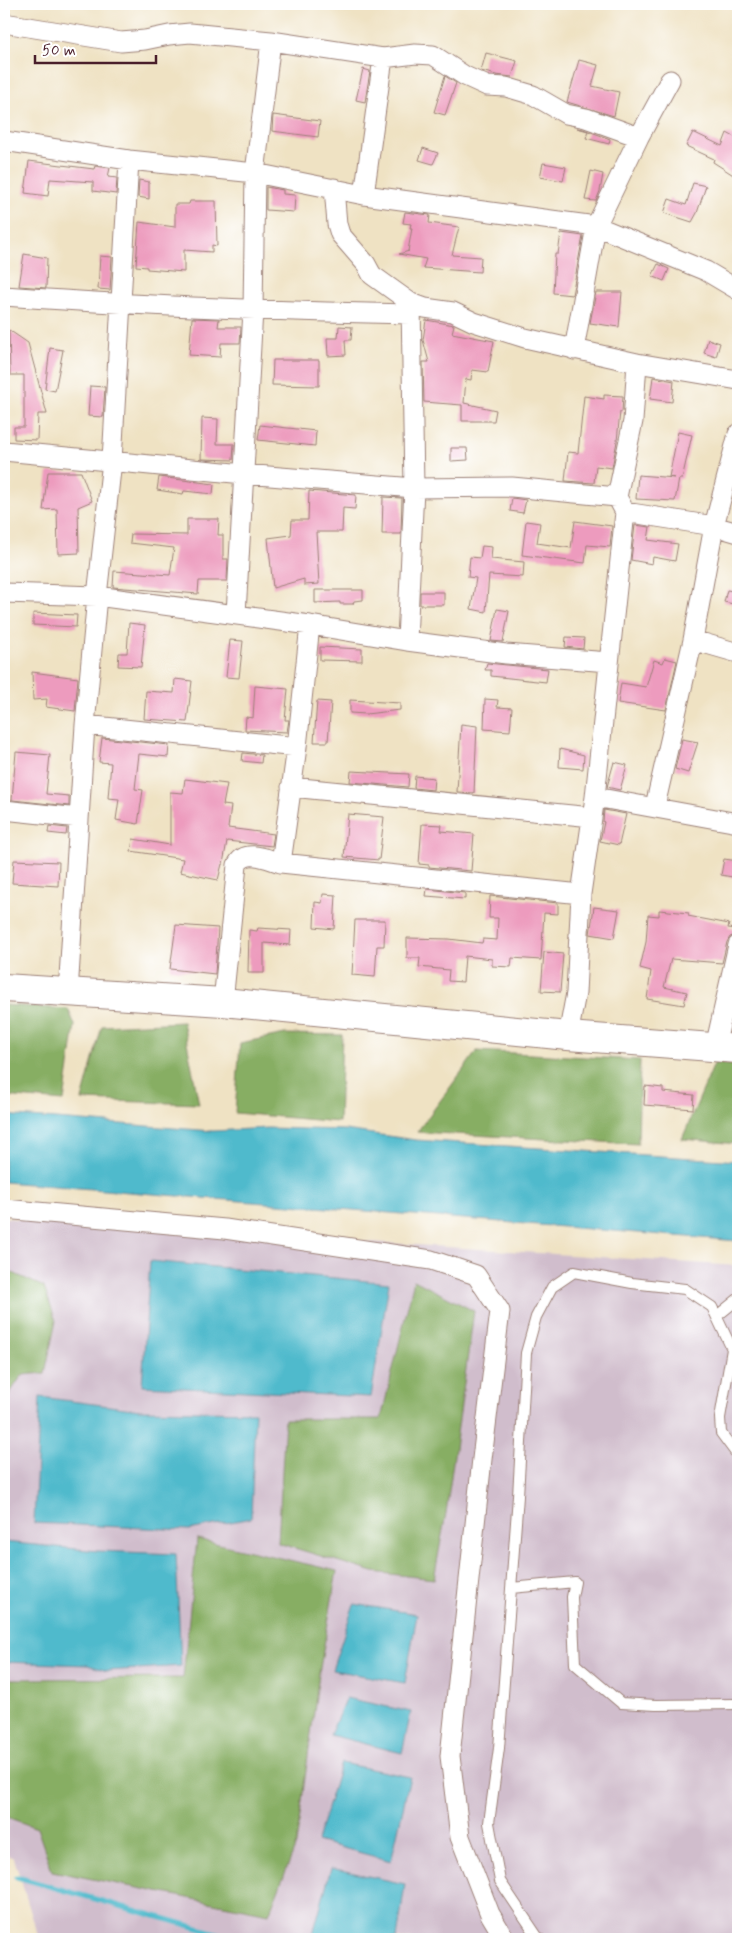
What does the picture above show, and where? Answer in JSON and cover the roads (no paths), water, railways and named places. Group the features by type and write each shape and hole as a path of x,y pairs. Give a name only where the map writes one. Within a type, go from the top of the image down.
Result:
{"main road":[{"path":"4,988 223,1002 568,1036 727,1048"}],"street":[{"path":"4,23 121,42 190,34 271,41 383,58 415,54 433,55 465,76 487,86 506,87 532,95 566,114 586,118 639,137"},
{"path":"236,614 253,310 254,173 271,41"},
{"path":"364,195 383,58"},
{"path":"574,350 596,226 639,137 670,80"},
{"path":"4,141 129,160 254,173 364,195 596,226 706,271 738,290"},
{"path":"68,993 86,725 97,596 112,461 129,160"},
{"path":"334,188 337,224 340,234 366,264 372,275 410,308 414,488 407,641"},
{"path":"4,296 253,310 425,308 453,312 474,322 574,350 637,364 738,380"},
{"path":"568,1036 576,993 581,894 595,797 609,662 621,505 633,420 637,364"},
{"path":"655,806 693,640 714,526 738,434"},
{"path":"4,451 414,488 512,487 621,505 738,533"},
{"path":"4,593 97,596 236,614 407,641 506,654 609,662"},
{"path":"281,863 297,747 310,625"},
{"path":"693,640 738,653"},
{"path":"86,725 297,747"},
{"path":"291,787 592,817"},
{"path":"595,797 655,806 738,823"},
{"path":"4,810 79,818"},
{"path":"223,1002 237,865 241,858 252,855 281,863 581,894"},
{"path":"727,1048 738,946"},
{"path":"4,1209 225,1229 431,1260 476,1275 500,1312 450,1756 460,1836 490,1914 505,1939"}],"lane":[{"path":"541,1939 537,1936 500,1881 489,1823 499,1748 526,1353 536,1317 552,1287 574,1272 632,1283 685,1290 712,1307 732,1349 720,1418 721,1433 738,1456"},
{"path":"716,1316 738,1299"},
{"path":"511,1588 575,1582 572,1597 575,1664 621,1703 738,1704"}],"water":[{"path":"4,1115 213,1131 268,1128 345,1130 416,1140 738,1161 738,1241 4,1182"},
{"path":"150,1261 389,1283 371,1397 142,1386"},
{"path":"40,1397 140,1410 255,1412 251,1518 189,1530 34,1523"},
{"path":"4,1542 98,1551 176,1554 181,1666 107,1671 88,1665 4,1662"},
{"path":"354,1604 417,1614 405,1683 332,1670"},
{"path":"346,1698 411,1712 402,1753 330,1735"},
{"path":"341,1763 410,1777 391,1861 317,1841"},
{"path":"331,1868 405,1884 397,1939 346,1939 313,1934"}],"waterway":[{"path":"17,1877 237,1939"}]}
